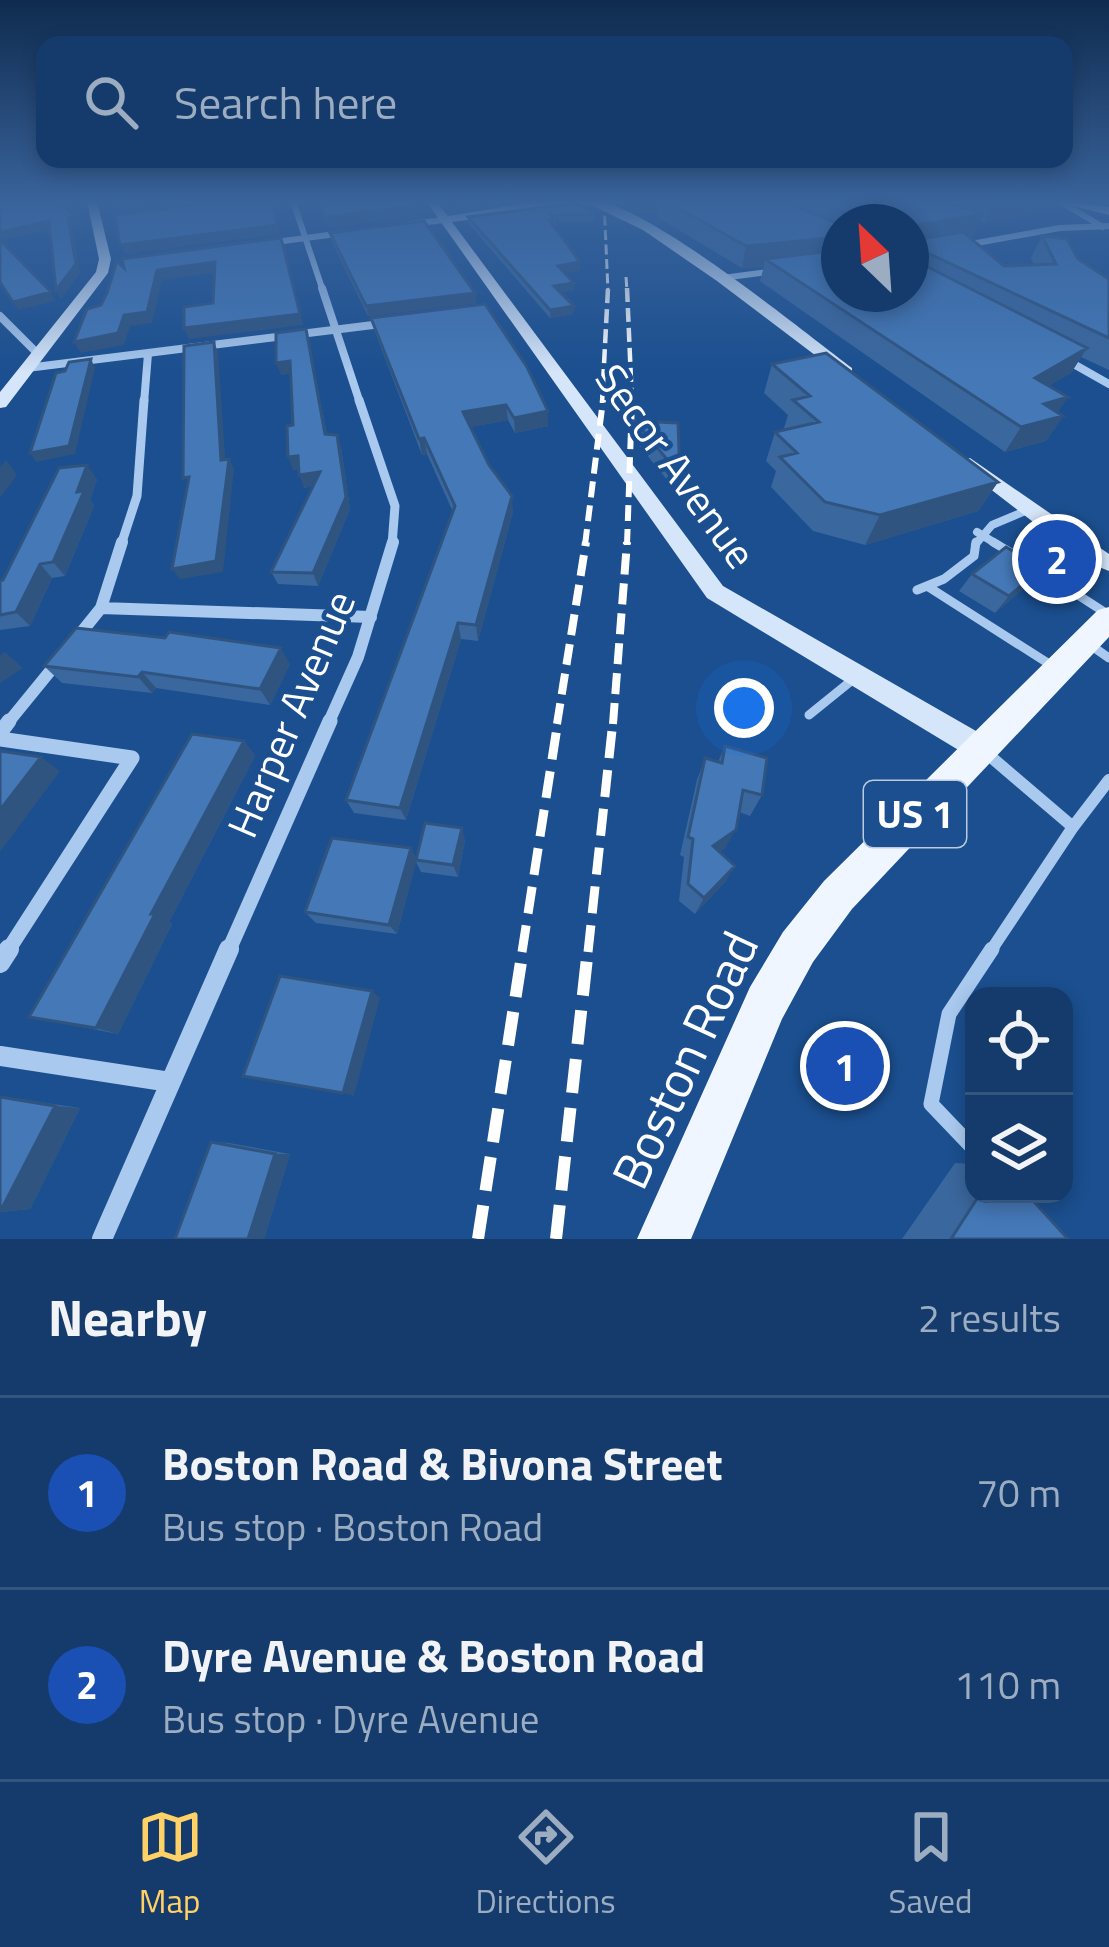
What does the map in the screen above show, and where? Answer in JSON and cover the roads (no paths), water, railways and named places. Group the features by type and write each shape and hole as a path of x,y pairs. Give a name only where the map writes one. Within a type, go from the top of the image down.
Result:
{"main road":[{"name":"Boston Road","path":"664,1239 766,1003 798,947 838,895 980,748 1058,669 1103,633"}],"street":[{"path":"0,403 113,259"},
{"name":"Harper Avenue","path":"102,1239 358,657 397,519 313,259"},
{"name":"Secor Avenue","path":"467,259 497,308 716,592 980,748"},
{"path":"690,259 860,382"},
{"path":"722,278 782,271"},
{"path":"0,316 38,354"},
{"path":"27,368 401,321"},
{"path":"1043,348 1109,384"},
{"path":"0,963 132,758 0,736 101,608 136,496 148,354"},
{"path":"950,449 1092,556 1109,563"},
{"path":"101,608 371,616"},
{"path":"0,1056 170,1082"}],"lane":[{"path":"1030,509 977,532 972,540 974,556 965,566 922,588 1058,669"},
{"path":"977,532 1103,633"},
{"path":"809,715 856,677"},
{"path":"980,748 1073,827"},
{"path":"965,1139 932,1104 950,1014 1109,779"}],"railway":[{"path":"607,259 608,289"},
{"path":"626,277 627,291"},
{"path":"627,288 632,402"},
{"path":"602,403 608,289"},
{"path":"585,545 603,400"},
{"path":"627,545 632,402"},
{"path":"557,724 586,542"},
{"path":"613,724 627,542"},
{"path":"522,952 558,721"},
{"path":"588,952 613,721"},
{"path":"478,1239 523,949"},
{"path":"556,1239 588,949"}],"place":[{"name":"Dyre Avenue & Boston Road","path":"1057,559"},
{"name":"Boston Road & Bivona Street","path":"845,1066"}]}
